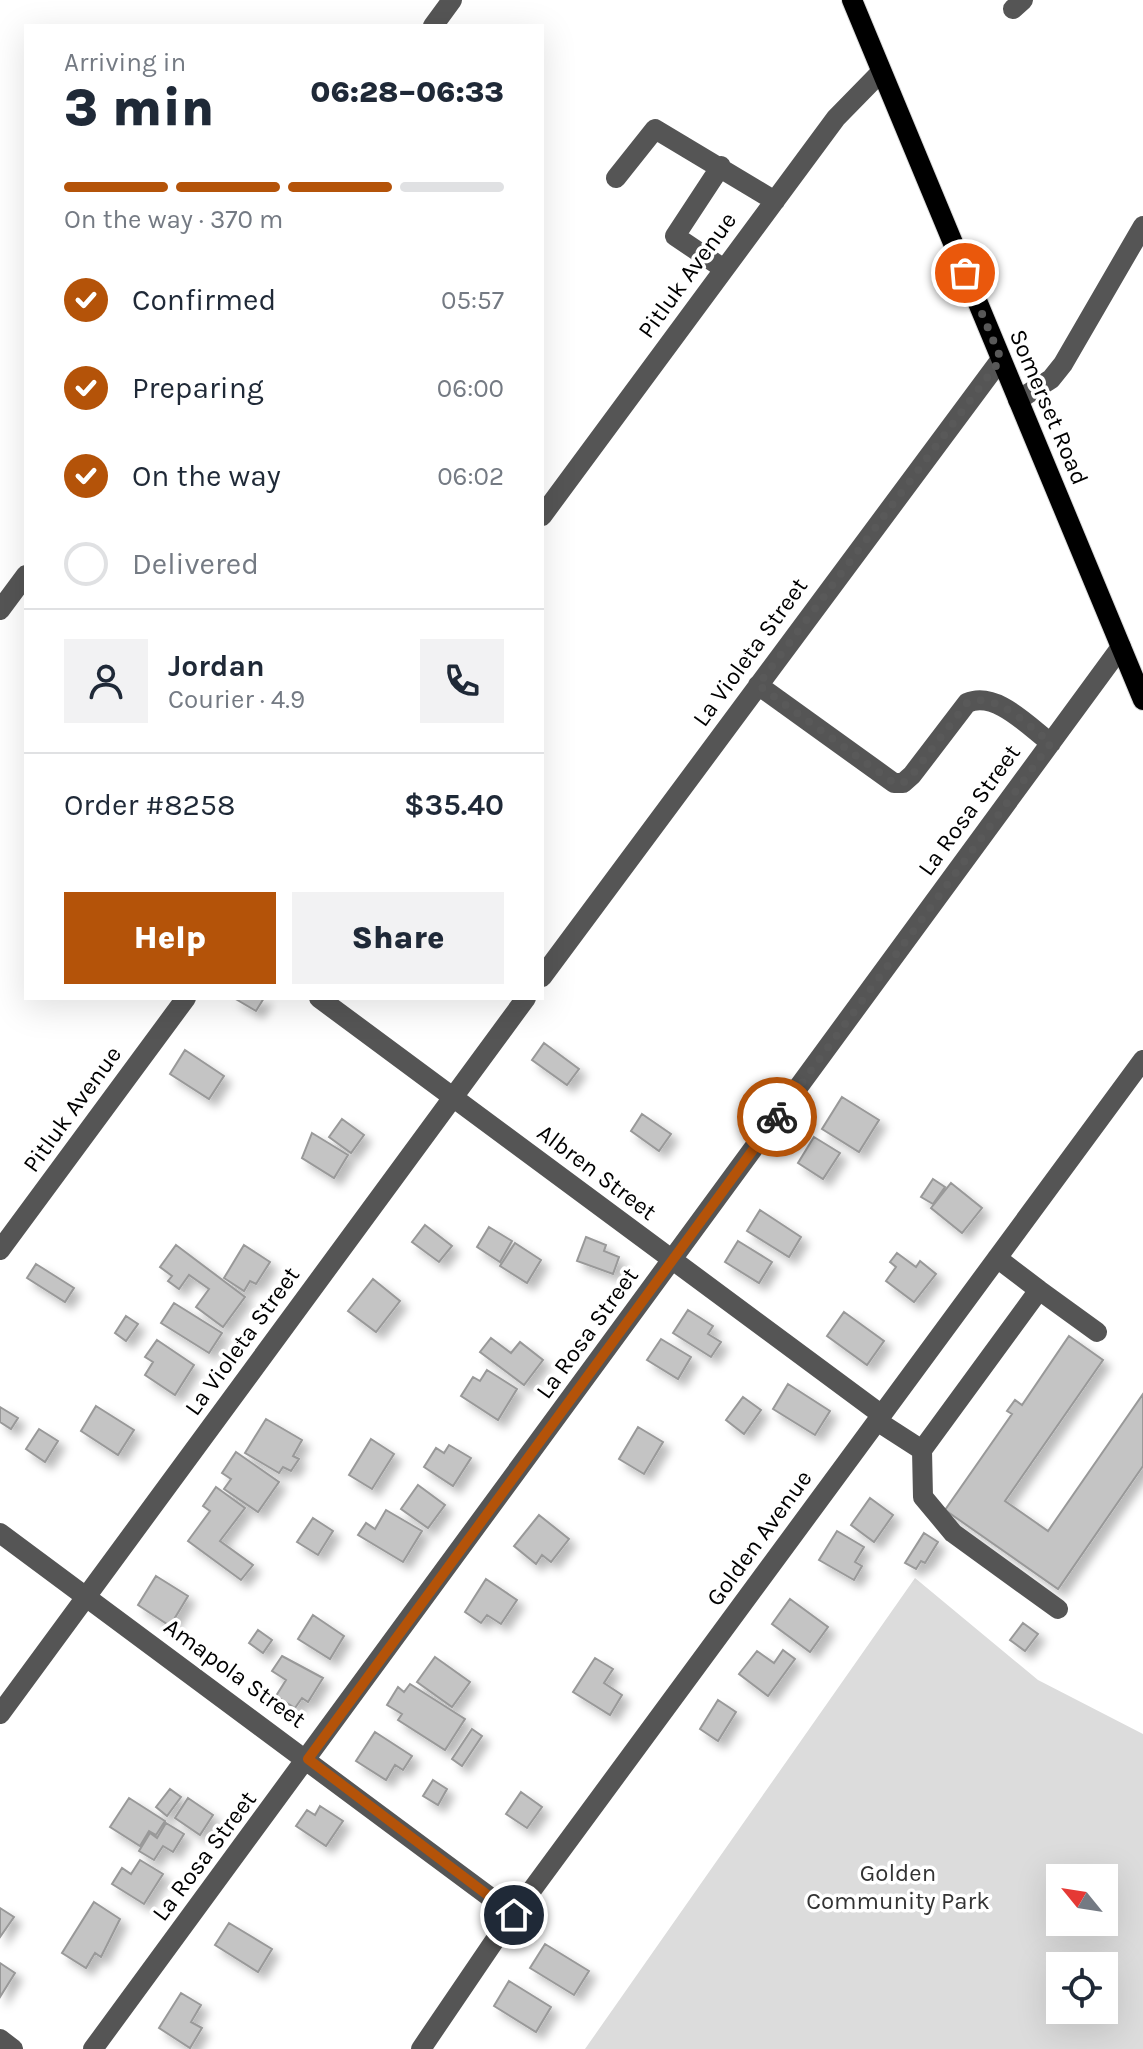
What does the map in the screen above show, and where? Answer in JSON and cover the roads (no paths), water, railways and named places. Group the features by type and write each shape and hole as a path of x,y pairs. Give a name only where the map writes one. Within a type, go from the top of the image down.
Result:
{"main road":[{"name":"Somerset Road","path":"852,0 1143,700"}],"street":[{"path":"434,24 452,0"},
{"name":"Pitluk Avenue","path":"544,513 836,118 881,72"},
{"path":"616,178 655,129 775,201"},
{"path":"721,166 675,236 724,269"},
{"path":"1018,400 1051,379 1063,364 1143,226"},
{"name":"La Violeta Street","path":"544,974 1001,359"},
{"path":"0,610 24,578"},
{"name":"La Rosa Street","path":"93,2049 1121,647"},
{"path":"758,685 894,783 903,783 912,775 967,703 974,700 997,703 1051,743"},
{"name":"Pitluk Avenue","path":"0,1250 185,1000"},
{"name":"Albren Street","path":"322,1000 922,1450"},
{"name":"La Violeta Street","path":"0,1714 525,1000"},
{"name":"Golden Avenue","path":"421,2049 514,1915 1143,1060"},
{"path":"997,1258 1097,1332"},
{"path":"1039,1290 922,1450 923,1497 953,1533 1058,1609"},
{"name":"Amapola Street","path":"0,1533 514,1915"},
{"path":"0,2039 13,2049"}],"park label":[{"name":"Golden Community Park","path":"898,1887"}]}
